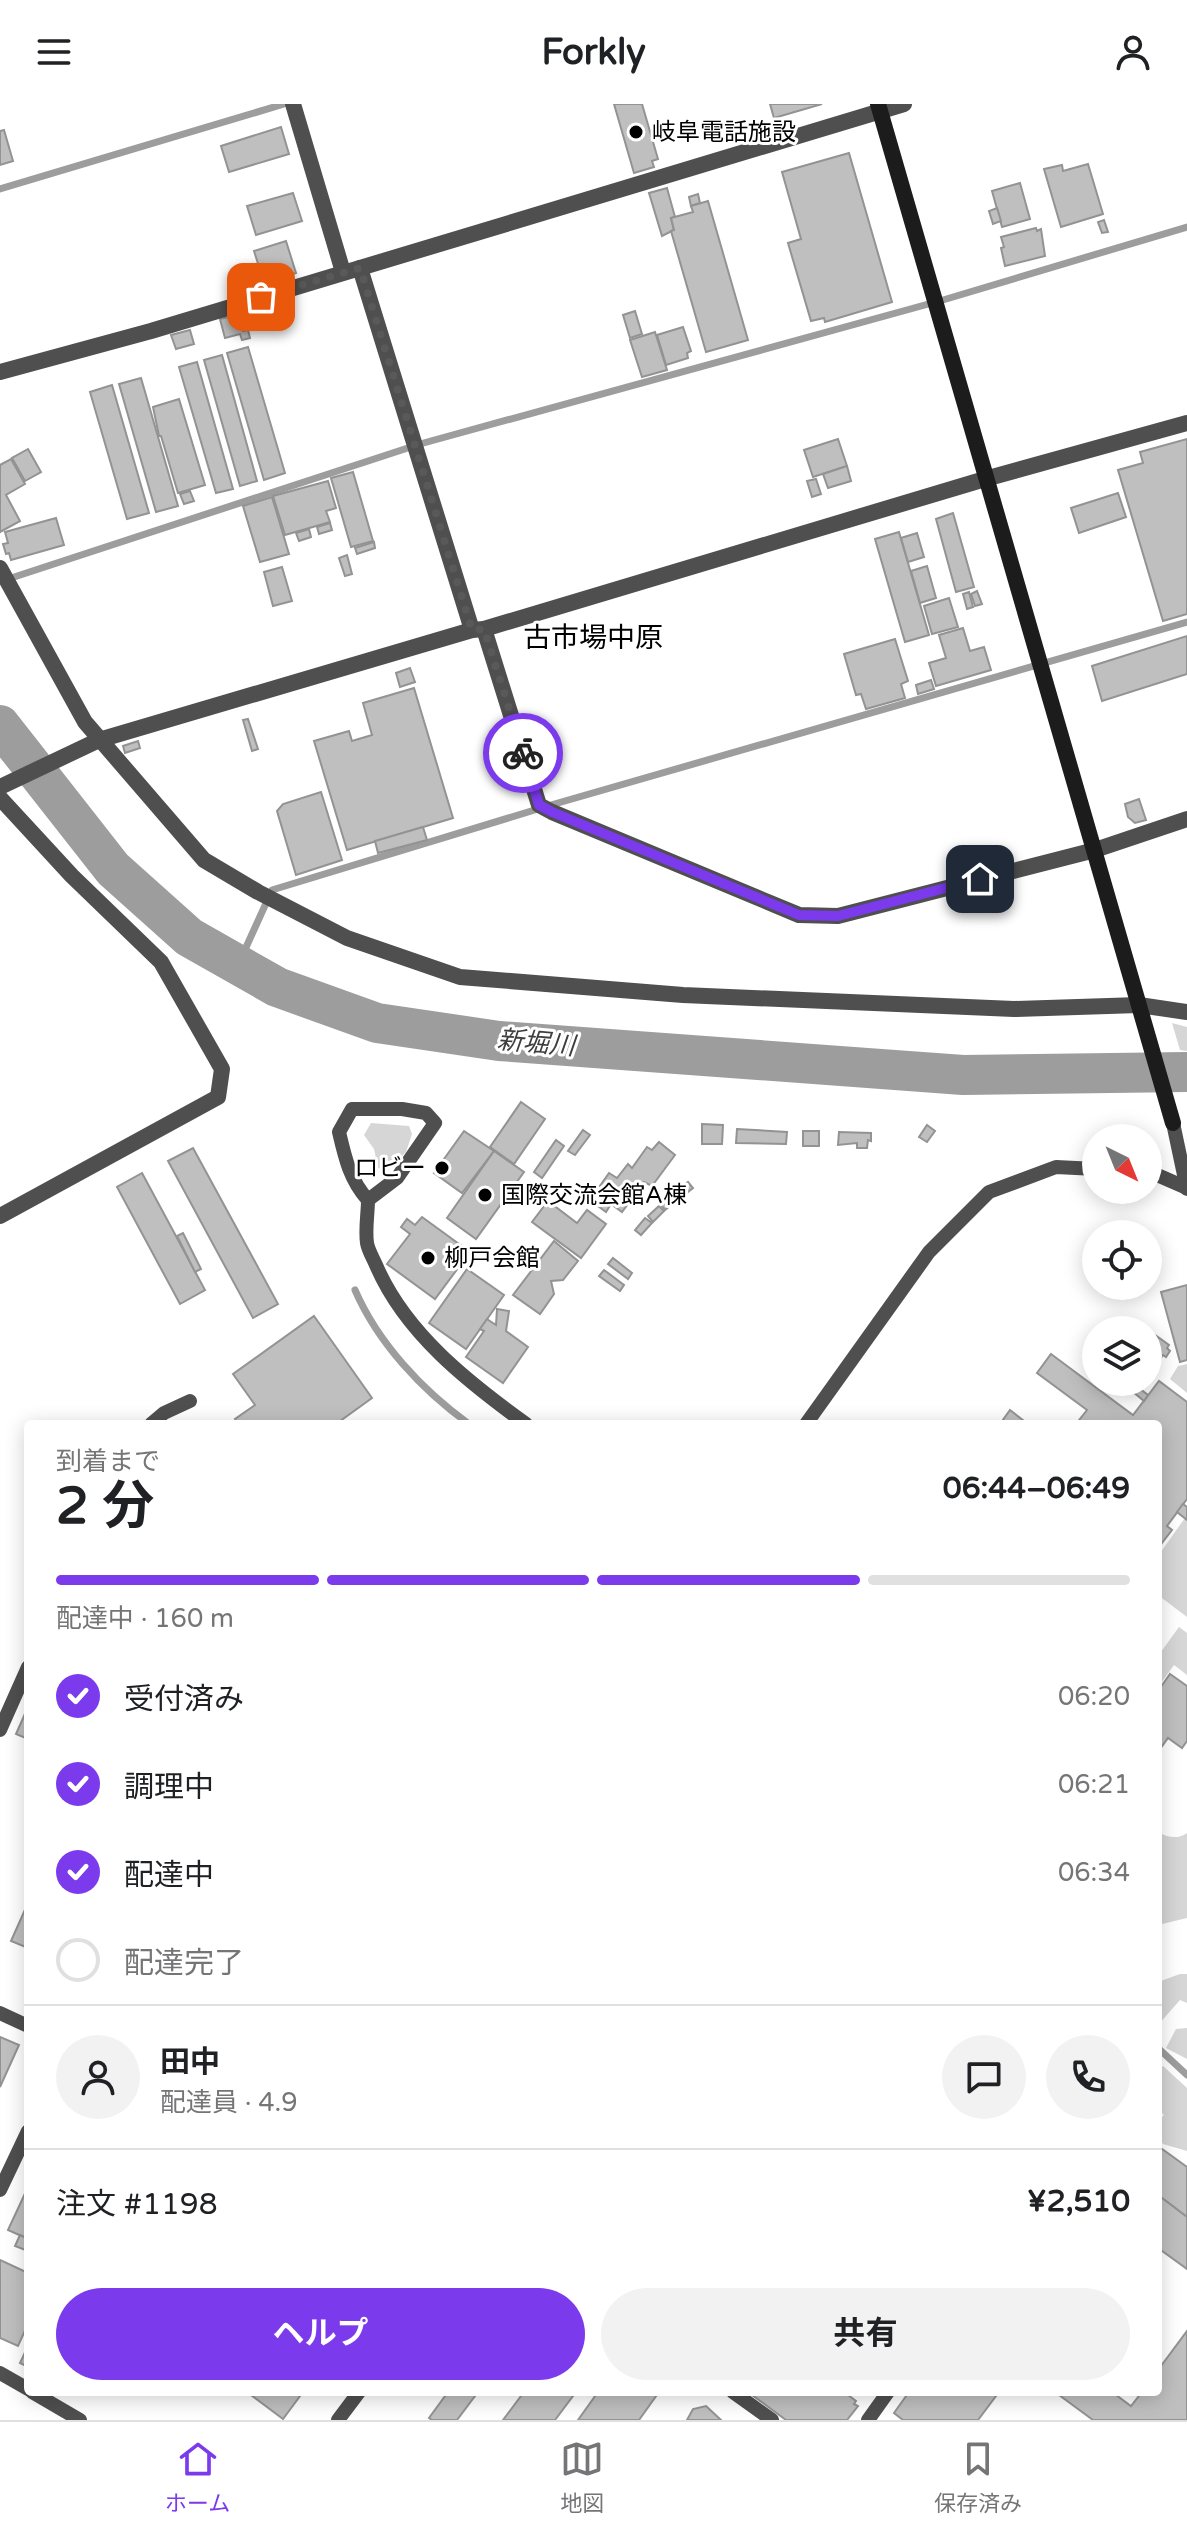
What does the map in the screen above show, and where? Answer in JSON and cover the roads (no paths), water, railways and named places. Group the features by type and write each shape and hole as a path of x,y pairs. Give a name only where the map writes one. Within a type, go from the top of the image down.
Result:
{"street":[{"path":"293,104 539,805 799,915 838,916 1095,850 1187,819"},
{"path":"0,372 151,331 879,108 904,104"},
{"path":"879,108 1173,1123"},
{"path":"0,1216 218,1097 222,1069 161,962 72,876 1,790 93,742 985,479 1187,423"},
{"path":"0,568 93,742 204,860 347,938 460,977 683,995 1014,1009 1187,1012"}],"lane":[{"path":"368,1200 397,1178 435,1123 426,1113 402,1109 352,1109 339,1132 347,1168 368,1200 367,1244 384,1283 416,1327 447,1361 520,1420"},
{"path":"1173,1123 1187,1188"},
{"path":"809,1420 929,1252 989,1192 1056,1167 1082,1168"},
{"path":"1162,1177 1187,1188"},
{"path":"156,1420 190,1401"},
{"path":"2,1722 24,1675"},
{"path":"0,2013 24,2024"},
{"path":"0,2190 24,2139"},
{"path":"0,2373 24,2387"},
{"path":"39,2396 80,2420"},
{"path":"338,2420 356,2396"},
{"path":"739,2396 772,2420"},
{"path":"868,2420 885,2396"}],"waterway":[{"path":"0,189 284,104"},
{"path":"5,580 420,444 943,300 1187,227"},
{"path":"238,965 272,890 551,805 1187,622"},
{"name":"新堀川","path":"0,725 113,869 189,937 277,987 377,1023 499,1041 963,1075 1187,1072"},
{"path":"355,1290 376,1329 403,1364 418,1381 464,1420"},
{"path":"1162,2052 1187,2075"}],"place":[{"name":"岐阜電話施設","path":"636,132"},
{"name":"ロビー","path":"442,1168"},
{"name":"国際交流会館A棟","path":"485,1195"},
{"name":"柳戸会館","path":"428,1258"}],"district":[{"name":"古市場中原","path":"593,638"}]}
